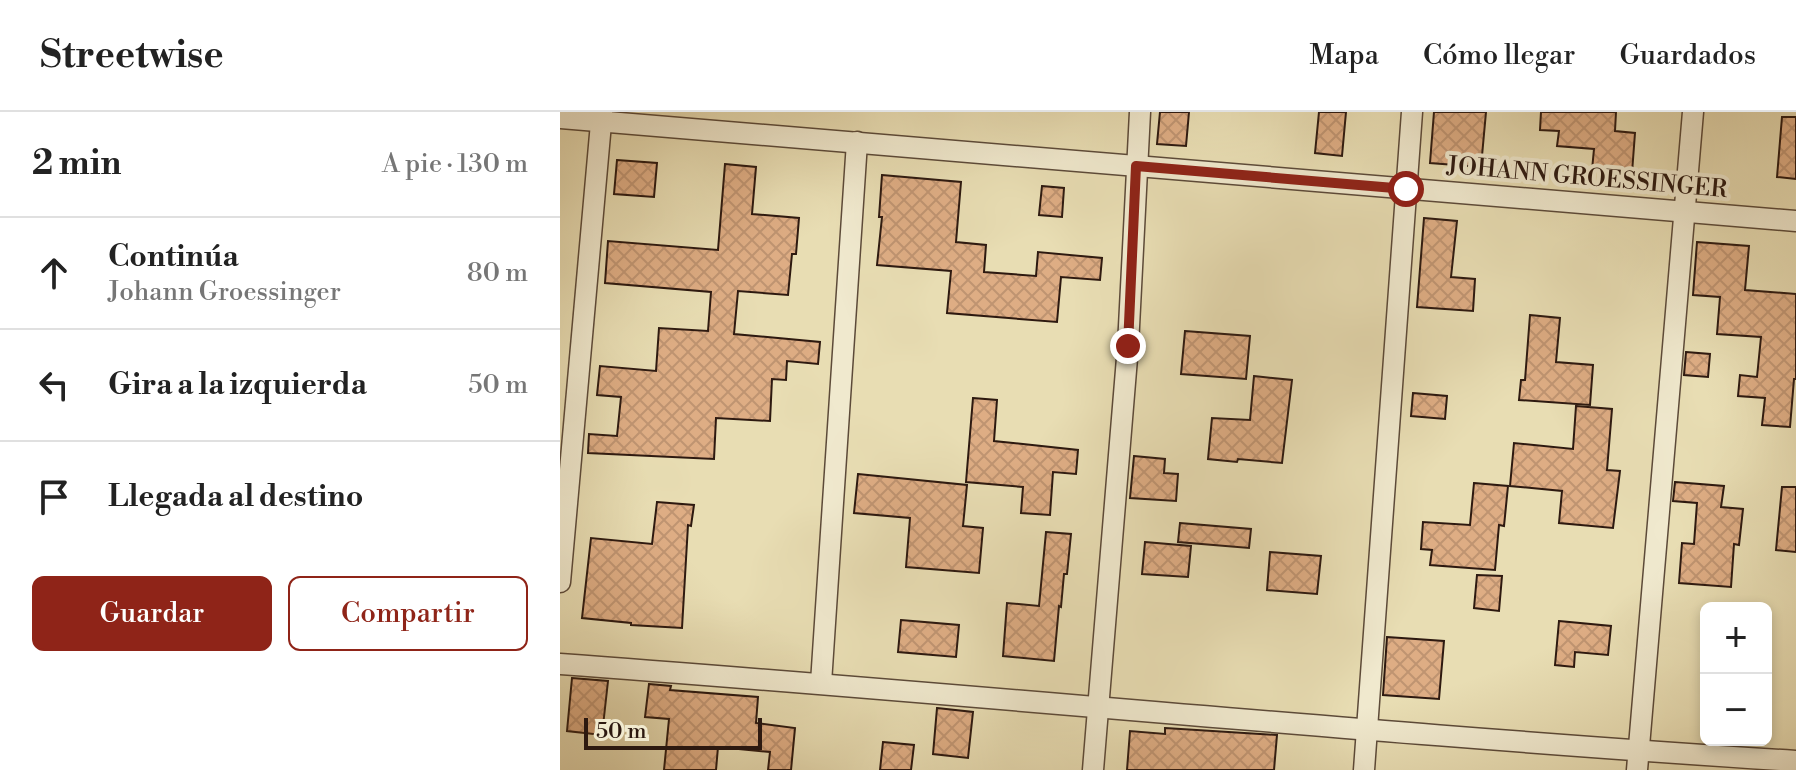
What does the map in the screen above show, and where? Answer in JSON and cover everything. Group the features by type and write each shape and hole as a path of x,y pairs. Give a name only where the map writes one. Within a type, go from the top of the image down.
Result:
{"street":[{"path":"1093,770 1128,346 1140,112"},
{"path":"1364,770 1412,112"},
{"path":"1638,761 1693,112"},
{"path":"560,582 601,117"},
{"name":"JOHANN GROESSINGER","path":"560,118 601,117 857,142 1796,221"},
{"path":"821,683 857,142"},
{"path":"560,664 1367,729 1638,761 1796,761"}],"building":[{"path":"1160,112 1189,112 1186,146 1157,144"},
{"path":"1319,112 1346,112 1342,156 1315,153"},
{"path":"1434,112 1486,112 1481,167 1430,163"},
{"path":"1541,112 1616,112 1615,131 1635,133 1632,173 1592,170 1594,149 1557,146 1559,131 1540,130"},
{"path":"1782,117 1796,117 1796,179 1777,177"},
{"path":"617,160 657,163 654,197 614,194"},
{"path":"725,164 756,167 752,214 799,218 788,295 738,291 734,334 820,342 818,364 787,361 786,380 772,379 770,421 716,418 714,459 588,453 589,434 617,436 621,397 597,395 600,366 656,371 659,328 708,331 711,292 605,283 608,241 718,250"},
{"path":"882,175 961,182 956,242 986,245 984,272 1036,276 1038,252 1102,258 1100,280 1061,277 1057,322 947,313 951,271 877,265"},
{"path":"1042,186 1064,188 1062,217 1039,215"},
{"path":"1424,218 1457,221 1451,277 1475,279 1473,311 1417,307"},
{"path":"1697,242 1749,246 1745,290 1796,294 1796,379 1790,427 1762,425 1765,398 1738,396 1740,375 1757,377 1761,337 1717,334 1720,297 1693,295"},
{"path":"1530,315 1560,318 1556,362 1593,365 1590,405 1519,400 1521,380 1525,380"},
{"path":"1185,331 1250,336 1246,379 1181,374"},
{"path":"1686,352 1710,354 1708,377 1684,375"},
{"path":"1254,376 1292,380 1282,463 1208,459 1212,418 1250,420"},
{"path":"1413,393 1447,396 1445,419 1411,416"},
{"path":"973,398 997,400 994,441 1078,450 1076,474 1053,472 1050,515 1021,513 1023,487 966,482"},
{"path":"1576,406 1612,409 1607,470 1620,471 1613,528 1559,523 1562,491 1510,486 1514,443 1573,449"},
{"path":"1134,456 1165,459 1164,473 1178,474 1176,501 1130,498"},
{"path":"858,474 967,485 963,526 983,528 979,573 906,567 910,518 854,513"},
{"path":"1675,482 1724,486 1721,507 1743,509 1739,545 1734,544 1731,587 1679,583 1682,543 1694,544 1697,503 1673,501"},
{"path":"1474,483 1508,486 1504,526 1499,525 1495,570 1430,565 1432,550 1421,549 1423,522 1470,525"},
{"path":"1782,487 1796,487 1796,552 1776,550"},
{"path":"657,502 694,505 691,526 688,525 682,628 582,618 591,538 652,544"},
{"path":"1180,523 1251,529 1249,548 1178,542"},
{"path":"1046,532 1071,534 1054,661 1003,656 1007,603 1039,606"},
{"path":"1145,542 1191,546 1188,577 1142,574"},
{"path":"1270,552 1321,556 1317,594 1267,590"},
{"path":"1477,575 1502,576 1499,611 1474,608"},
{"path":"901,620 959,625 956,657 898,652"},
{"path":"1559,621 1611,626 1608,655 1575,652 1574,667 1555,665"},
{"path":"1387,637 1444,641 1439,699 1383,695"},
{"path":"572,678 608,681 602,735 567,731"},
{"path":"649,684 671,686 670,690 758,697 756,723 795,728 791,770 768,770 770,752 718,747 716,770 664,770 669,719 645,717"},
{"path":"937,708 973,712 968,758 933,754"},
{"path":"1165,728 1277,735 1274,770 1127,770 1130,731 1165,734"},
{"path":"883,742 914,745 911,770 880,770"}],"route":[{"path":"1128,346 1136,166 1406,189"}]}
